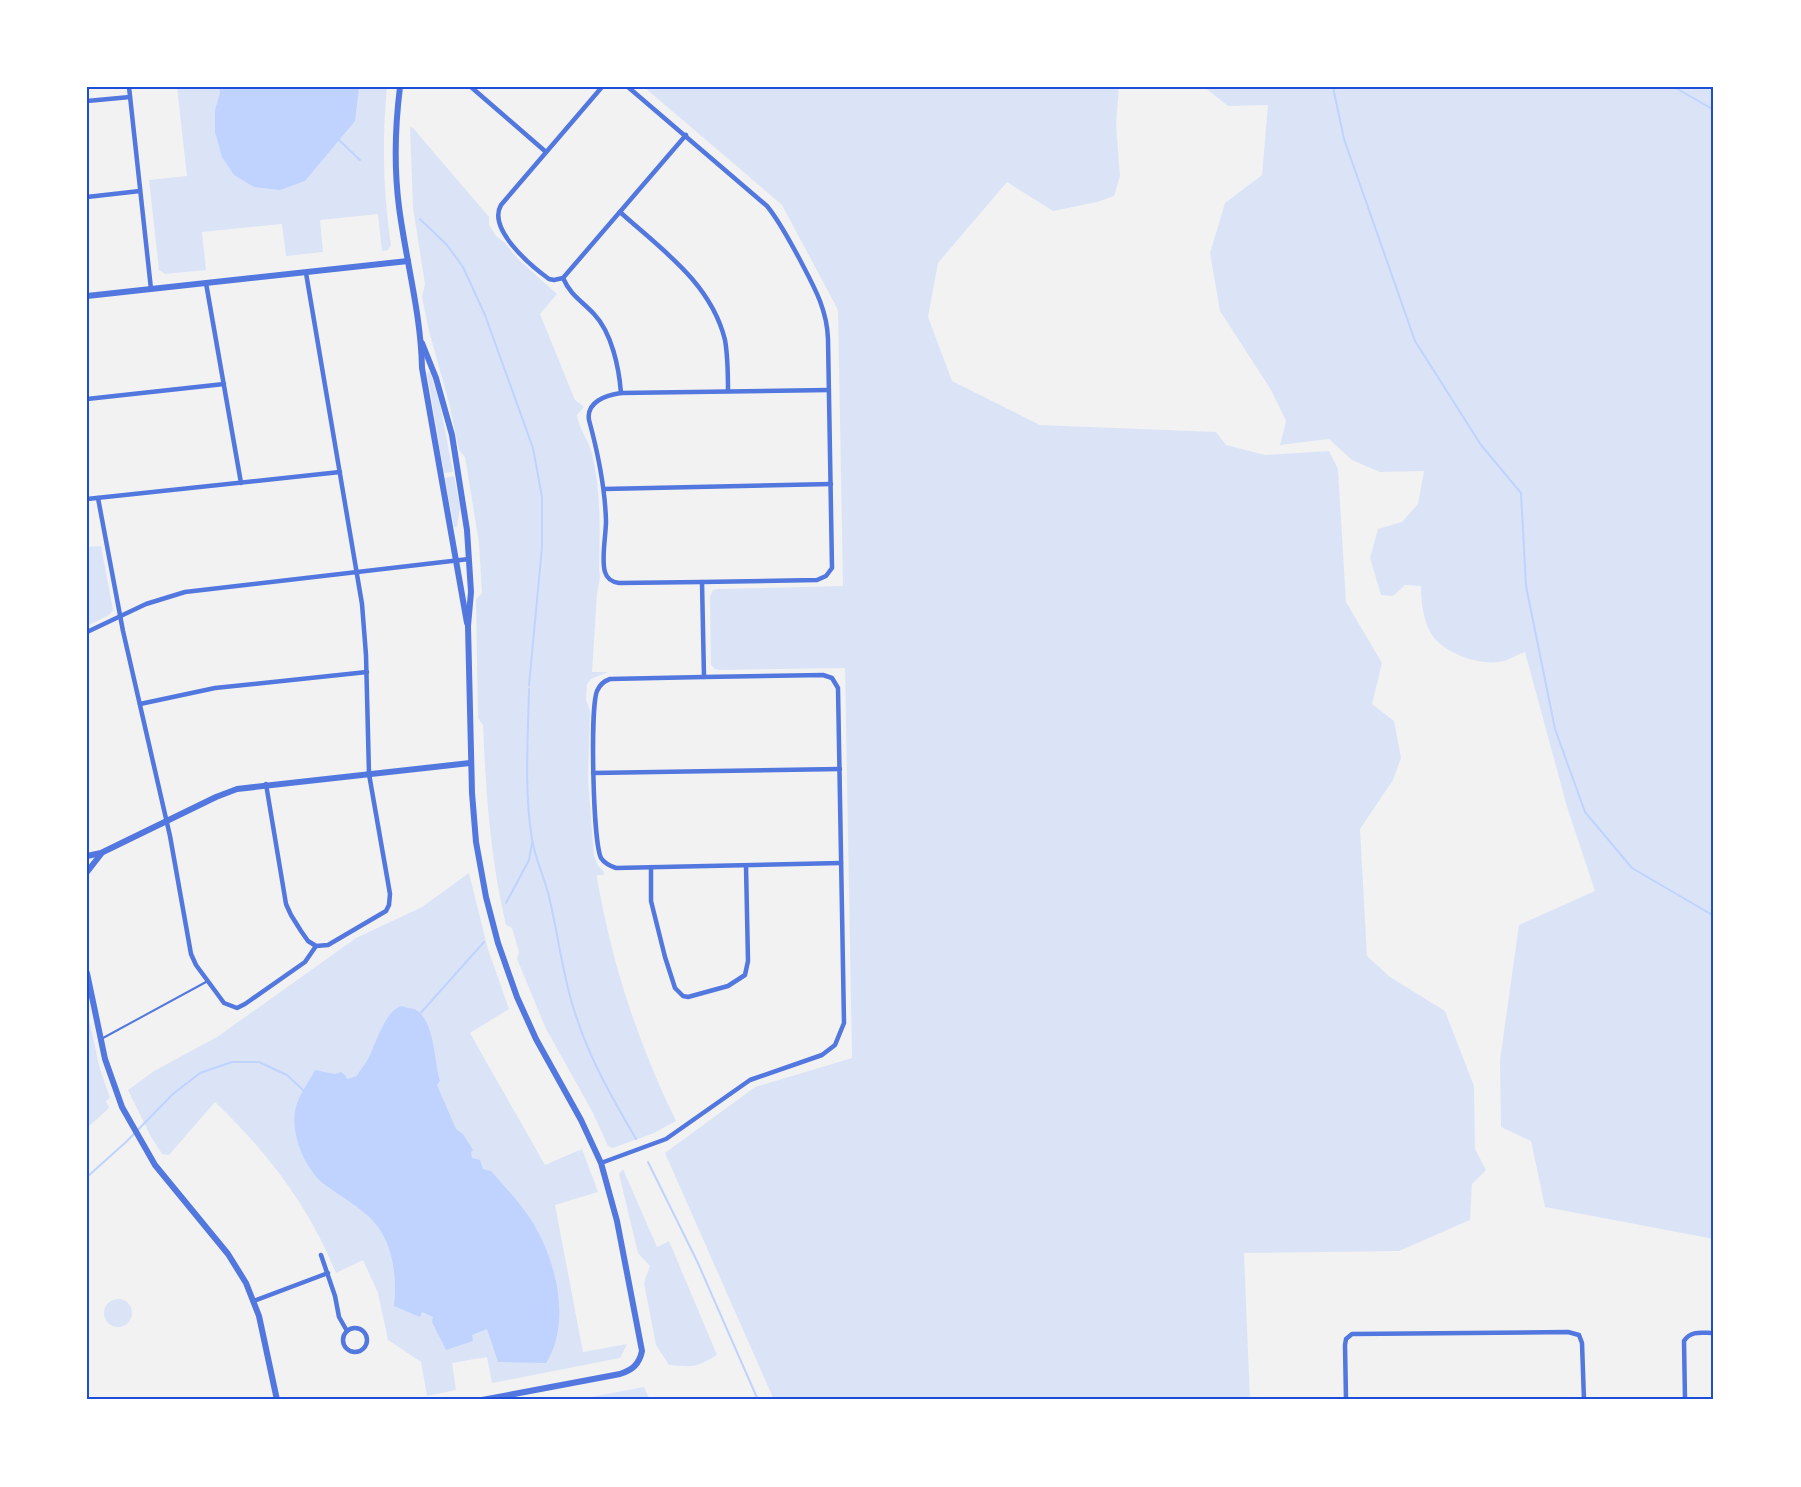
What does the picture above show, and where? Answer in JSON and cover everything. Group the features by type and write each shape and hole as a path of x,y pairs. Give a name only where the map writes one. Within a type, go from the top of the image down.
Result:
{"street":[{"path":"129,87 151,289"},
{"path":"400,87 396,126 396,172 422,343 422,368 468,626"},
{"path":"471,87 546,152"},
{"path":"603,87 501,205 497,214 497,219 511,243 524,258 549,279 563,278 686,135"},
{"path":"628,87 762,201 782,227 819,296 826,315 829,390 832,565 826,576 817,580 619,583 609,579 604,570 606,529 604,489 588,414 591,405 621,393 829,390"},
{"path":"87,101 130,97"},
{"path":"87,197 140,191"},
{"path":"620,212 678,263 701,290 724,338 728,362 728,391"},
{"path":"87,296 408,261"},
{"path":"266,784 286,904 308,940 316,946 322,946 381,914 389,904 390,894 369,774 364,622 306,273"},
{"path":"563,278 572,294 600,322 619,367 621,393"},
{"path":"206,283 241,483"},
{"path":"422,343 436,378 452,435 470,559 471,592 468,626 473,810 486,897 502,954 528,1021 581,1120 601,1163 619,1232 642,1352 640,1360 629,1371 620,1374 520,1397 482,1400"},
{"path":"87,399 224,384"},
{"path":"87,499 340,472"},
{"path":"604,489 831,484"},
{"path":"98,498 120,616 166,821 191,954 196,965 224,1003 232,1008 241,1007 305,962 316,946"},
{"path":"87,632 153,601 185,591 470,559"},
{"path":"702,582 704,676"},
{"path":"140,704 221,687 367,672"},
{"path":"601,1163 656,1144 688,1125 741,1084 814,1059 829,1051 835,1044 844,1023 838,693 835,682 831,678 817,675 617,678 601,684 596,694 593,773 596,826 602,858 607,864 616,868 841,863"},
{"path":"87,856 101,854 228,792 251,786 471,763"},
{"path":"593,773 840,769"},
{"path":"87,872 101,854"},
{"path":"651,867 651,901 665,957 675,988 683,996 688,997 728,986 745,975 748,961 747,866"},
{"path":"87,973 111,1079 127,1117 163,1176 228,1254 246,1283 264,1335 276,1400"},
{"path":"321,1255 339,1317 347,1331"},
{"path":"254,1301 328,1273"},
{"path":"354,1327 363,1329 368,1337 364,1349 356,1352 348,1350 343,1338 347,1331 354,1327"},
{"path":"1346,1400 1345,1343 1352,1334 1568,1332 1579,1335 1582,1343 1584,1400"},
{"path":"1684,1400 1683,1347 1685,1335 1714,1333"}],"lane":[{"path":"101,1040 208,981"}],"shaded area":[{"path":"177,87 387,87 384,147 386,206 391,245 388,250 382,251 378,214 320,220 323,252 286,256 282,224 202,232 206,270 165,274 159,270 149,180 187,176"},
{"path":"644,87 1119,87 1116,124 1120,176 1114,196 1053,211 1007,182 938,263 928,317 952,381 1040,425 1216,432 1226,445 1265,455 1329,451 1338,469 1346,602 1382,663 1372,704 1394,721 1401,758 1393,780 1360,829 1367,956 1390,977 1445,1011 1474,1086 1475,1149 1486,1170 1472,1184 1470,1220 1399,1251 1244,1253 1250,1400 1038,1400 1037,1397 1025,1400 774,1400 665,1153 755,1087 852,1058 845,668 720,670 711,665 710,596 713,590 843,586 838,310 782,205"},
{"path":"1204,87 1714,87 1714,1239 1545,1207 1531,1141 1501,1127 1500,1060 1519,925 1595,891 1567,807 1525,652 1507,660 1494,662 1462,657 1443,646 1430,632 1423,609 1421,586 1405,585 1393,596 1381,595 1370,558 1378,529 1402,522 1418,504 1424,471 1380,472 1352,460 1329,439 1280,445 1286,421 1271,390 1220,311 1210,253 1225,203 1262,175 1268,105 1228,106"},
{"path":"410,127 489,217 489,225 496,236 557,294 540,314 575,400 584,407 577,415 592,454 597,483 600,540 600,577 592,672 608,672 591,679 587,684 586,699 590,711 588,779 594,856 598,866 603,870 604,875 597,875 597,878 603,910 628,1002 638,1033 676,1121 654,1133 613,1148 608,1146 592,1111 546,1029 517,959 519,952 512,928 506,925 496,875 483,725 478,718 476,600 482,593 479,543 465,457 459,450 422,297 425,284 413,208"},
{"path":"430,372 440,404 453,472 444,473 427,373"},
{"path":"454,476 460,508 457,527 454,527 445,478"},
{"path":"101,546 113,610 109,615 87,626 87,547"},
{"path":"469,873 488,949 509,1009 470,1033 545,1165 582,1149 598,1192 555,1205 583,1352 627,1344 620,1358 492,1383 487,1357 452,1363 456,1390 427,1396 421,1362 388,1340 378,1293 363,1260 336,1273 313,1225 285,1181 234,1121 215,1102 169,1155 162,1154 128,1090 154,1071 217,1037 356,938 422,907"},
{"path":"87,1010 100,1069 110,1098 106,1101 109,1108 87,1128"},
{"path":"623,1169 657,1247 669,1241 717,1355 699,1364 669,1365 656,1345 644,1283 650,1266 638,1253 619,1174"},
{"path":"118,1299 128,1303 132,1313 128,1323 118,1327 108,1323 104,1313 108,1303"},
{"path":"644,1387 650,1400 575,1400"}],"water":[{"path":"219,87 359,87 355,121 305,181 280,190 254,187 234,175 222,157 215,132 215,110 220,93"},
{"path":"402,1006 416,1010 427,1023 440,1081 437,1085 456,1129 463,1134 473,1150 472,1158 480,1160 483,1169 491,1171 519,1203 546,1248 557,1287 559,1308 554,1346 546,1363 498,1362 487,1329 472,1335 473,1341 446,1350 432,1322 433,1317 422,1312 420,1317 394,1306 395,1286 391,1255 378,1227 366,1215 317,1178 305,1161 297,1141 294,1120 296,1106 315,1070 335,1074 341,1072 347,1079 357,1076 390,1014"}],"waterway":[{"path":"1333,87 1344,139 1415,341 1481,445 1521,493 1526,586 1555,729 1585,812 1632,868 1714,916"},
{"path":"1674,87 1714,110"},
{"path":"338,139 360,160"},
{"path":"420,219 447,245 463,267 485,315 533,448 542,497 542,547 529,685"},
{"path":"529,689 527,783 533,847 548,893 568,988 582,1032 603,1079 636,1139"},
{"path":"506,903 529,860 532,843"},
{"path":"418,1016 484,942"},
{"path":"87,1177 126,1142 173,1094 200,1073 232,1062 259,1062 287,1075 305,1092"},
{"path":"648,1162 697,1261 758,1400"}]}
